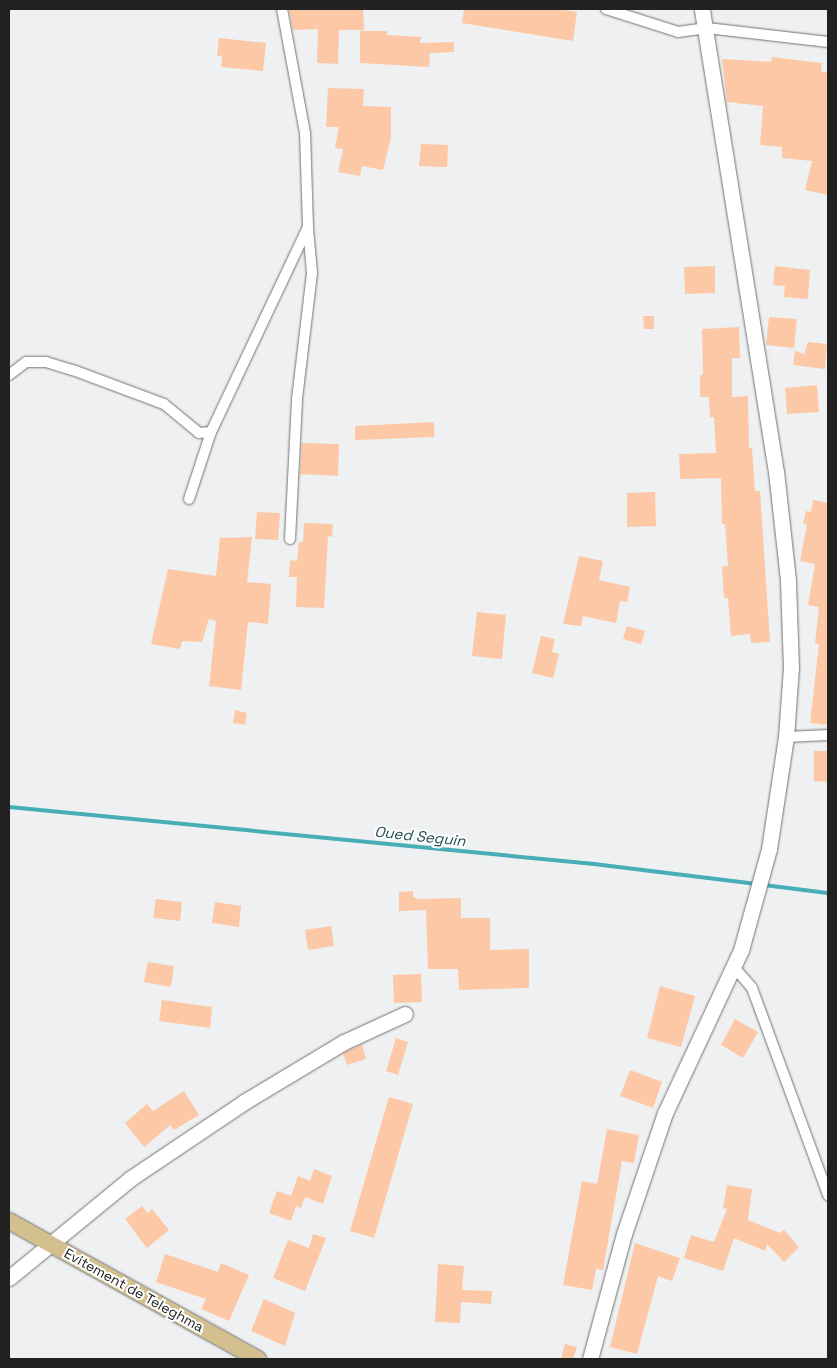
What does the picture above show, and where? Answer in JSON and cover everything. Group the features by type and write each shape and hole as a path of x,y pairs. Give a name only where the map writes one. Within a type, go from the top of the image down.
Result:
{"main road":[{"path":"590,1359 624,1234 665,1113 741,950 769,849 786,737 791,668 788,580 776,472 707,28 702,9"},
{"path":"9,1278 49,1242 131,1178 244,1102 344,1042 405,1014"},
{"name":"Evitement de Teleghma","path":"9,1221 258,1359"}],"street":[{"path":"282,9 305,133 308,227 312,273 297,399 290,539"},
{"path":"606,9 678,32 707,28 828,42"},
{"path":"189,499 211,432 308,227"},
{"path":"9,375 26,362 46,362 73,370 164,404 199,433 211,432"},
{"path":"786,737 828,735"},
{"path":"733,966 752,988 828,1196"}],"path":[{"path":"9,19 12,23"}],"building":[{"path":"289,9 363,9 364,30 339,30 338,64 317,63 318,29 293,30"},
{"path":"464,9 557,9 577,12 573,41 462,23"},
{"path":"360,31 387,31 387,35 421,37 420,43 454,42 454,52 430,53 429,67 360,63"},
{"path":"219,38 266,43 263,71 221,67 222,56 217,56"},
{"path":"772,57 822,63 821,72 828,72 828,195 805,190 812,161 782,158 782,147 760,145 763,106 727,102 722,59 771,62"},
{"path":"328,88 364,89 363,106 391,107 391,138 383,170 362,166 360,176 338,172 343,149 335,148 339,127 326,127"},
{"path":"421,144 448,145 447,167 419,166"},
{"path":"715,266 715,293 685,294 684,267"},
{"path":"775,266 810,270 808,299 784,297 785,286 773,285"},
{"path":"643,316 654,316 654,329 644,329"},
{"path":"769,317 797,319 794,348 766,345"},
{"path":"739,327 740,358 732,358 732,397 748,396 749,448 752,448 755,491 760,491 770,642 751,643 750,634 731,636 728,598 724,598 722,567 728,566 725,524 722,524 721,478 680,479 679,454 716,453 714,417 710,417 709,397 700,397 700,375 703,375 702,329"},
{"path":"808,342 827,344 825,369 793,365 795,351 804,354"},
{"path":"817,385 819,412 787,414 785,388"},
{"path":"434,422 434,437 355,440 355,426"},
{"path":"302,443 339,444 338,476 300,474"},
{"path":"655,492 656,526 627,527 627,493"},
{"path":"813,500 828,503 828,725 810,723 819,644 815,643 819,607 808,605 815,564 800,561 807,524 803,524 806,511 811,512"},
{"path":"257,512 280,513 278,540 255,539"},
{"path":"304,523 333,524 332,537 328,536 324,608 296,607 297,577 289,577 290,560 297,561 299,542 303,542"},
{"path":"252,537 247,582 271,584 268,624 248,622 241,690 209,686 216,621 209,619 202,642 182,641 180,649 151,644 168,569 216,576 220,538"},
{"path":"579,556 603,561 599,580 630,587 627,602 620,601 616,623 583,616 581,626 563,624"},
{"path":"477,612 506,615 502,659 472,656"},
{"path":"627,626 645,631 641,644 623,639"},
{"path":"541,636 555,639 552,652 559,654 553,678 532,673"},
{"path":"235,710 247,713 245,725 233,723"},
{"path":"814,751 828,751 828,782 814,781"},
{"path":"413,891 413,897 419,899 461,898 461,918 490,918 490,950 529,949 529,988 459,990 458,969 428,969 426,910 399,911 399,892"},
{"path":"156,899 182,902 180,921 153,918"},
{"path":"215,902 241,906 239,927 212,923"},
{"path":"331,926 334,946 308,950 305,930"},
{"path":"148,962 174,966 171,987 144,982"},
{"path":"421,974 422,1002 394,1003 393,975"},
{"path":"660,986 695,996 681,1047 647,1038"},
{"path":"162,1000 212,1007 210,1028 159,1021"},
{"path":"735,1019 758,1032 743,1058 721,1045"},
{"path":"396,1038 408,1042 398,1075 386,1071"},
{"path":"362,1044 366,1059 347,1065 343,1053"},
{"path":"630,1070 662,1082 653,1108 620,1096"},
{"path":"184,1091 199,1115 174,1130 170,1125 144,1147 125,1123 147,1104 153,1111"},
{"path":"389,1097 413,1104 374,1238 350,1231"},
{"path":"607,1129 639,1135 634,1163 622,1161 603,1270 596,1269 592,1290 563,1285 582,1181 597,1184"},
{"path":"314,1169 332,1176 323,1204 305,1197 301,1208 296,1206 291,1221 269,1213 277,1191 291,1196 298,1176 310,1181"},
{"path":"727,1185 752,1189 748,1220 780,1233 784,1230 799,1247 784,1262 767,1244 765,1251 734,1238 723,1271 684,1258 691,1235 714,1242 727,1209 723,1208"},
{"path":"142,1206 148,1213 152,1209 169,1230 147,1248 125,1219"},
{"path":"313,1234 326,1238 305,1291 273,1278 288,1240 309,1248"},
{"path":"635,1243 680,1258 672,1281 658,1276 637,1354 610,1347"},
{"path":"165,1254 218,1272 221,1263 249,1275 229,1321 201,1309 206,1299 156,1282"},
{"path":"438,1264 464,1266 462,1290 492,1291 491,1304 461,1302 460,1323 435,1322"},
{"path":"264,1299 295,1313 285,1346 251,1331"},
{"path":"565,1344 577,1347 573,1359 561,1359"}],"waterway":[{"name":"Oued Seguin","path":"9,807 594,864 757,884"},
{"name":"Oued Seguin","path":"764,885 828,893"}]}
